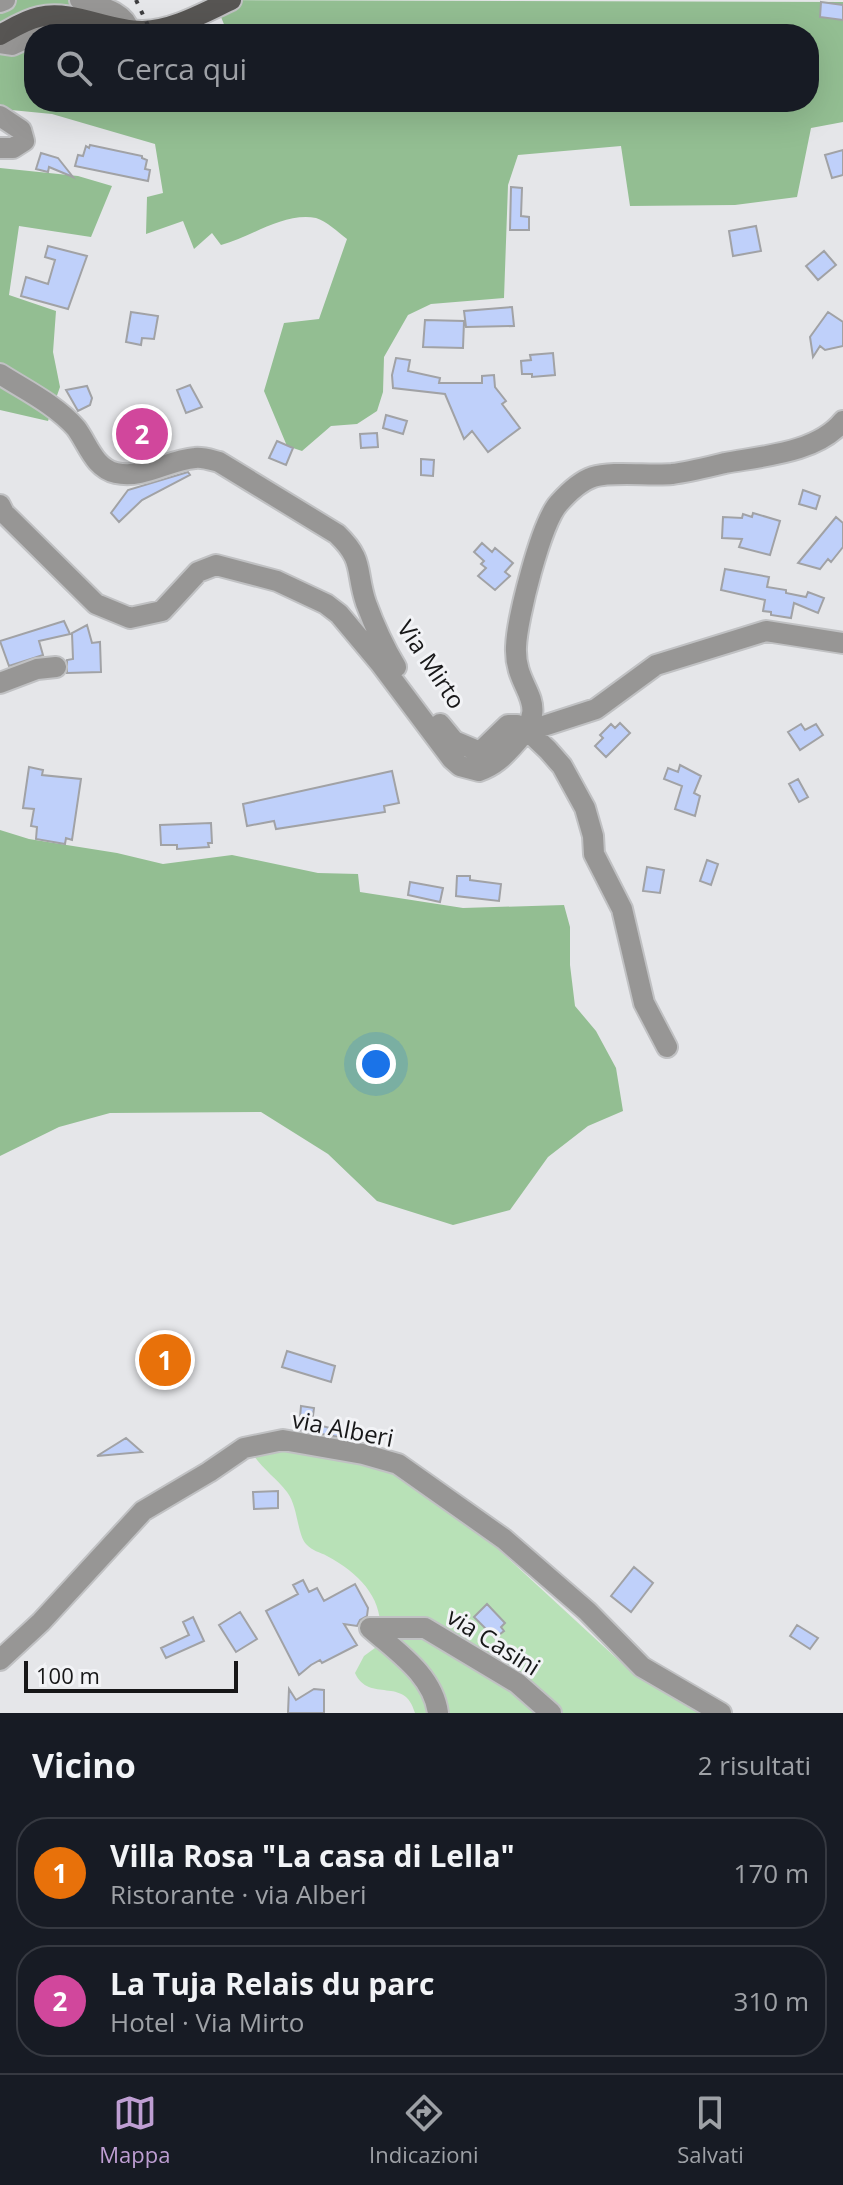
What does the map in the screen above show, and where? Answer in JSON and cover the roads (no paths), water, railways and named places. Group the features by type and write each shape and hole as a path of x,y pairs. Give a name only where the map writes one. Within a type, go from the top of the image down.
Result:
{"main road":[{"path":"177,24 231,0"},
{"path":"0,35 41,16 58,15 101,24"}],"street":[{"path":"80,0 119,15 128,24"},
{"path":"0,43 12,45 24,39"},
{"path":"0,116 21,130 24,141 13,148 0,148"},
{"name":"Via Mirto","path":"0,374 45,402 75,428 104,469 135,474 199,457 219,462 311,516 352,549 359,564 365,600 385,649 454,741 480,752 508,725 517,725 528,731"},
{"path":"1,511 96,604 130,618 162,611 198,572 216,565 277,581 326,604 339,614 380,663 452,759 471,771 486,769 502,759 528,731 534,714 531,695 517,668 517,633 531,572 552,513 559,502 595,476 673,474 796,450 822,437 843,421"},
{"path":"528,731 596,709 656,665 766,631 843,643"},
{"path":"0,683 37,669 56,667"},
{"path":"528,731 562,766 585,808 593,836 594,854 622,909 644,1003 667,1047"},
{"name":"via Alberi","path":"0,1660 41,1622 143,1511 244,1448 283,1440 398,1464 504,1539 587,1611 642,1667 721,1713"},
{"name":"via Casini","path":"438,1713 433,1691 413,1666 370,1628 425,1628 517,1683 551,1713"}],"railway":[{"path":"136,0 147,24"}],"place":[{"name":"La Tuja Relais du parc","path":"142,434"},
{"name":"Villa Rosa \"La casa di Lella\"","path":"165,1360"}]}
